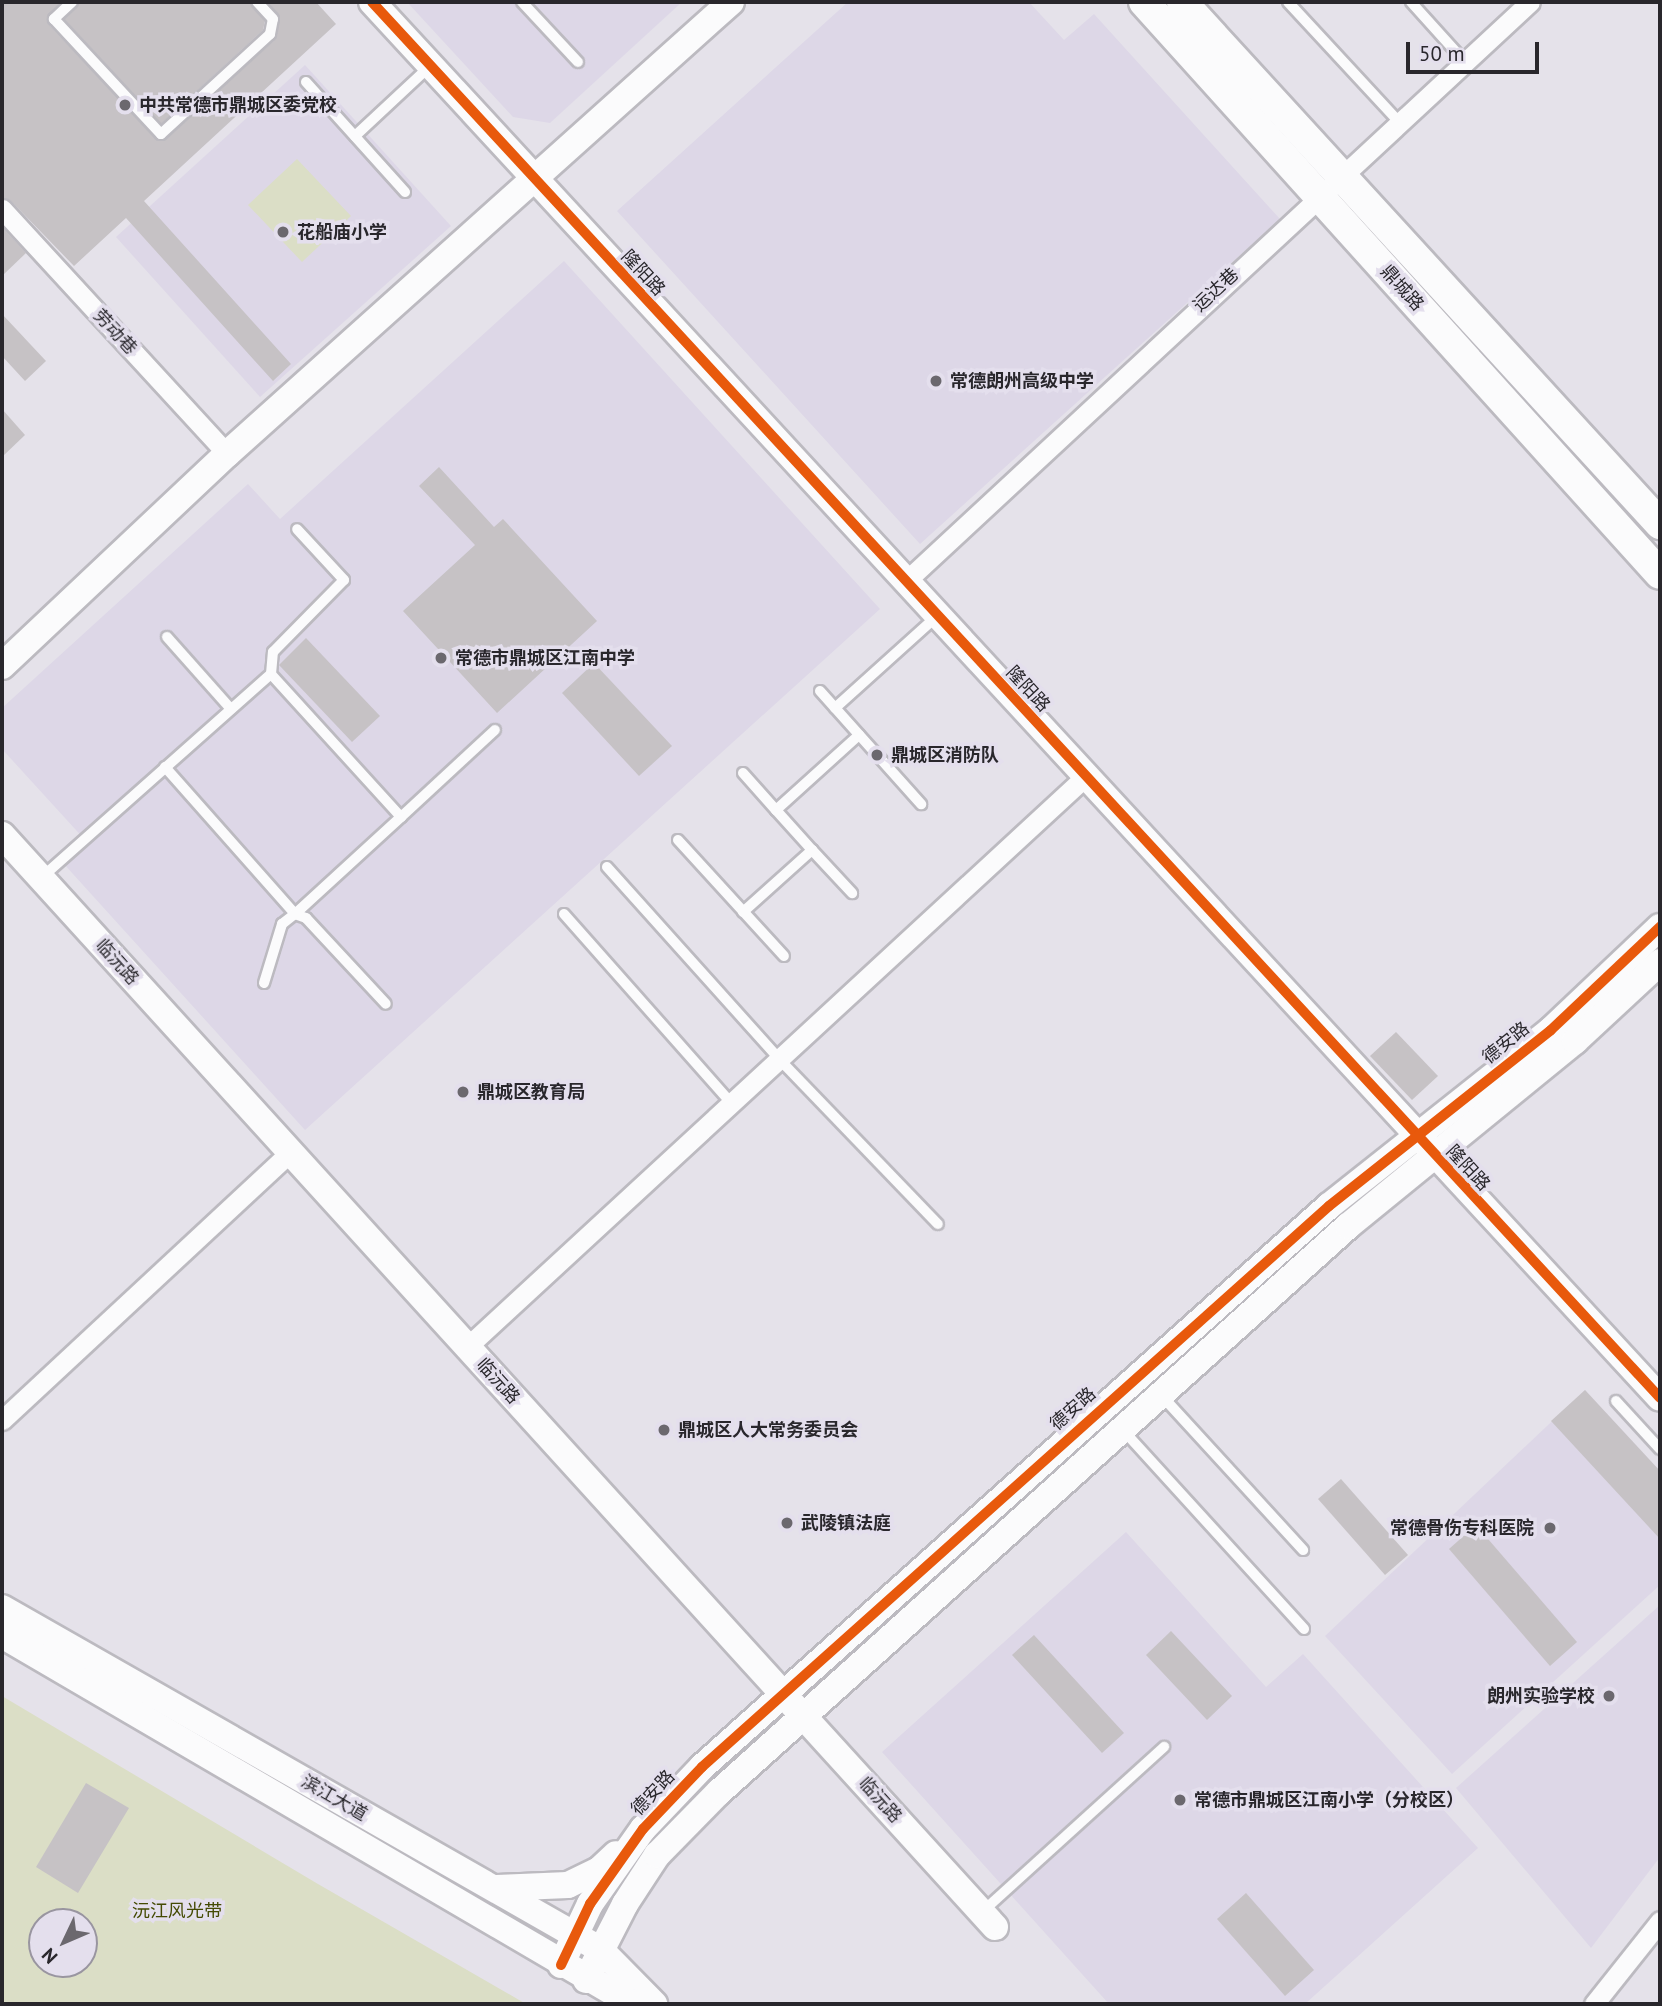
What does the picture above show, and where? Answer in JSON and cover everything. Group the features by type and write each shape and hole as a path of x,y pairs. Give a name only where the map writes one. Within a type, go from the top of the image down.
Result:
{"main road":[{"name":"鼎城路","path":"1144,2 1329,185 1660,524"},
{"name":"鼎城路","path":"1182,2 1329,185 1660,573"}],"street":[{"name":"隆阳路","path":"372,2 534,182 937,615 1424,1147 1660,1398"},
{"path":"2,666 227,454 534,182 731,2"},
{"name":"运达巷","path":"905,581 1329,185 1530,2"},
{"name":"劳动巷","path":"2,209 227,454"},
{"path":"467,1346 1085,776"},
{"name":"临沅路","path":"2,835 988,1920"},
{"name":"德安路","path":"586,1980 657,1855 802,1714 1160,1394 1660,927"},
{"name":"德安路","path":"561,1965 574,1934 643,1829 782,1693 1329,1206 1424,1147 1575,1041 1660,962"},
{"path":"2,1420 290,1152"},
{"name":"滨江大道","path":"2,1608 601,1950 654,2004"},
{"name":"滨江大道","path":"2,1635 586,1980 633,2004"},
{"path":"491,1888 531,1890 568,1885 599,1870 643,1829"},
{"path":"1594,2004 1660,1921"}],"lane":[{"path":"72,2 54,19 161,134 270,34 273,19 257,2"},
{"path":"523,2 578,62"},
{"path":"1289,2 1399,122"},
{"path":"1411,2 1465,62"},
{"path":"355,136 431,66"},
{"path":"306,82 405,192"},
{"path":"41,878 271,674 273,652 344,580 298,529"},
{"path":"835,708 937,615"},
{"path":"167,637 231,709"},
{"path":"271,674 401,817"},
{"path":"820,691 921,804"},
{"path":"264,983 282,923 495,730"},
{"path":"776,810 859,735"},
{"path":"165,767 295,914 306,918 386,1004"},
{"path":"743,773 852,893"},
{"path":"678,841 783,956"},
{"path":"743,912 812,850"},
{"path":"607,867 779,1059 938,1224"},
{"path":"564,914 731,1102"},
{"path":"1160,1394 1303,1550"},
{"path":"1616,1401 1660,1450"},
{"path":"1122,1428 1304,1629"},
{"path":"988,1920 1164,1747"}],"shaded area":[{"path":"407,2 682,2 550,123 513,117"},
{"name":"常德朗州高级中学","path":"848,2 1029,2 1064,40 1094,14 1280,219 920,544 617,211"},
{"name":"花船庙小学","path":"305,65 451,226 260,397 116,237"},
{"name":"常德市鼎城区江南中学","path":"564,261 880,609 305,1130 63,863 86,841 2,749 2,708 248,484 280,519"},
{"name":"常德骨伤专科医院","path":"1585,1390 1660,1471 1660,1585 1452,1774 1325,1636"},
{"name":"常德市鼎城区江南小学（分校区）","path":"1126,1532 1266,1687 1303,1654 1478,1848 1305,2004 1109,2004 882,1752"},
{"name":"朗州实验学校","path":"1660,1605 1660,1857 1591,1948 1456,1788"}],"green space":[{"path":"297,159 351,216 302,262 248,205"},
{"name":"沅江风光带","path":"2,1696 318,1884 526,2004 2,2004"}],"building":[{"name":"中共常德市鼎城区委党校","path":"2,2 61,2 47,16 48,24 159,141 276,39 280,18 267,2 316,2 336,24 144,201 291,364 273,381 126,218 74,266 11,201 2,197"},
{"path":"79,2 250,2 265,21 263,30 161,124 64,19"},
{"path":"2,227 26,253 2,276"},
{"path":"2,314 46,361 25,381 2,356"},
{"path":"2,409 25,435 2,457"},
{"path":"439,467 494,527 503,519 597,621 497,713 403,611 475,545 419,486"},
{"path":"306,638 380,716 352,742 279,665"},
{"path":"594,663 672,746 639,776 562,693"},
{"path":"1396,1032 1438,1076 1412,1100 1370,1056"},
{"path":"1585,1390 1660,1471 1660,1539 1551,1421"},
{"path":"1341,1479 1408,1555 1385,1575 1318,1499"},
{"path":"1476,1525 1577,1642 1550,1666 1449,1549"},
{"path":"1171,1631 1232,1696 1207,1720 1146,1655"},
{"path":"1034,1635 1124,1733 1102,1753 1012,1655"},
{"path":"86,1783 129,1808 78,1893 36,1867"},
{"path":"1246,1893 1314,1970 1285,1996 1217,1919"}],"cycle path":[{"path":"372,2 1660,1398"},
{"path":"561,1965 590,1904 643,1829 702,1767 1329,1206 1551,1030 1660,927"}],"place":[{"name":"中共常德市鼎城区委党校","path":"125,105"},
{"name":"花船庙小学","path":"283,232"},
{"name":"常德朗州高级中学","path":"936,381"},
{"name":"常德市鼎城区江南中学","path":"441,658"},
{"name":"鼎城区消防队","path":"877,755"},
{"name":"鼎城区教育局","path":"463,1092"},
{"name":"鼎城区人大常务委员会","path":"664,1430"},
{"name":"武陵镇法庭","path":"787,1523"},
{"name":"常德骨伤专科医院","path":"1550,1528"},
{"name":"朗州实验学校","path":"1609,1696"},
{"name":"常德市鼎城区江南小学（分校区）","path":"1180,1800"}]}
